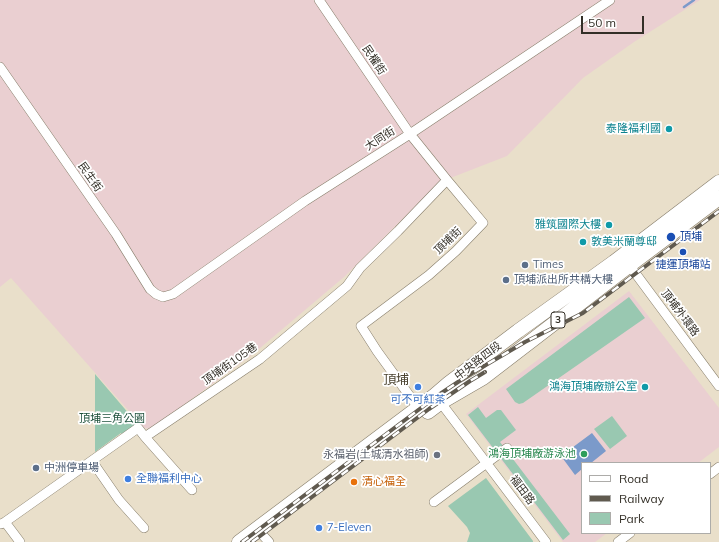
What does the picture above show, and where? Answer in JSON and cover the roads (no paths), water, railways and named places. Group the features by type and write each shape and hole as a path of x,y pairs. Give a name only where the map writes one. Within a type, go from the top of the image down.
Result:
{"main road":[{"name":"中央路四段","path":"626,260 719,182"},
{"name":"中央路四段","path":"239,542 261,537 438,399 449,383 518,331 719,198"}],"street":[{"name":"民權街","path":"319,0 410,134"},
{"name":"大同街","path":"163,297 173,294 305,201 410,134 610,0"},
{"name":"民生街","path":"0,68 116,234 150,289 163,297"},
{"name":"頂埔街","path":"410,134 483,223 456,251 429,275 361,326 414,402 438,399"},
{"name":"頂埔街105巷","path":"145,437 260,359 346,286 360,268 447,180"},
{"name":"頂埔外環路","path":"626,260 719,386"},
{"name":"福田路","path":"438,399 546,542"},
{"path":"20,542 3,523 138,428 192,490"},
{"path":"434,502 507,448"},
{"path":"92,461 119,500 144,528"},
{"path":"711,473 719,467"},
{"path":"618,542 629,534"}],"water":[{"name":"鴻海頂埔廠游泳池","path":"592,433 606,451 592,462 581,462 581,470 575,475 561,456"}],"waterway":[{"path":"684,7 694,0"}],"railway":[{"path":"242,542 437,396 467,376 525,342 583,313 719,211"},
{"path":"252,542 429,409 485,372"}],"place":[{"name":"泰隆福利國","path":"669,129"},
{"name":"雅筑國際大樓","path":"609,225"},
{"name":"頂埔","path":"671,237"},
{"name":"敦美米蘭尊邸","path":"583,242"},
{"name":"捷運頂埔站","path":"683,252"},
{"name":"Times","path":"525,265"},
{"name":"頂埔派出所共構大樓","path":"506,280"},
{"name":"可不可紅茶","path":"418,387"},
{"name":"鴻海頂埔廠辦公室","path":"645,387"},
{"name":"鴻海頂埔廠游泳池","path":"584,454"},
{"name":"永福岩(土城清水祖師)","path":"437,455"},
{"name":"中洲停車場","path":"36,468"},
{"name":"全聯福利中心","path":"128,479"},
{"name":"清心福全","path":"354,482"},
{"name":"7-Eleven","path":"319,528"}],"district":[{"name":"頂埔","path":"396,380"}],"park label":[{"name":"頂埔三角公園","path":"112,419"}]}
